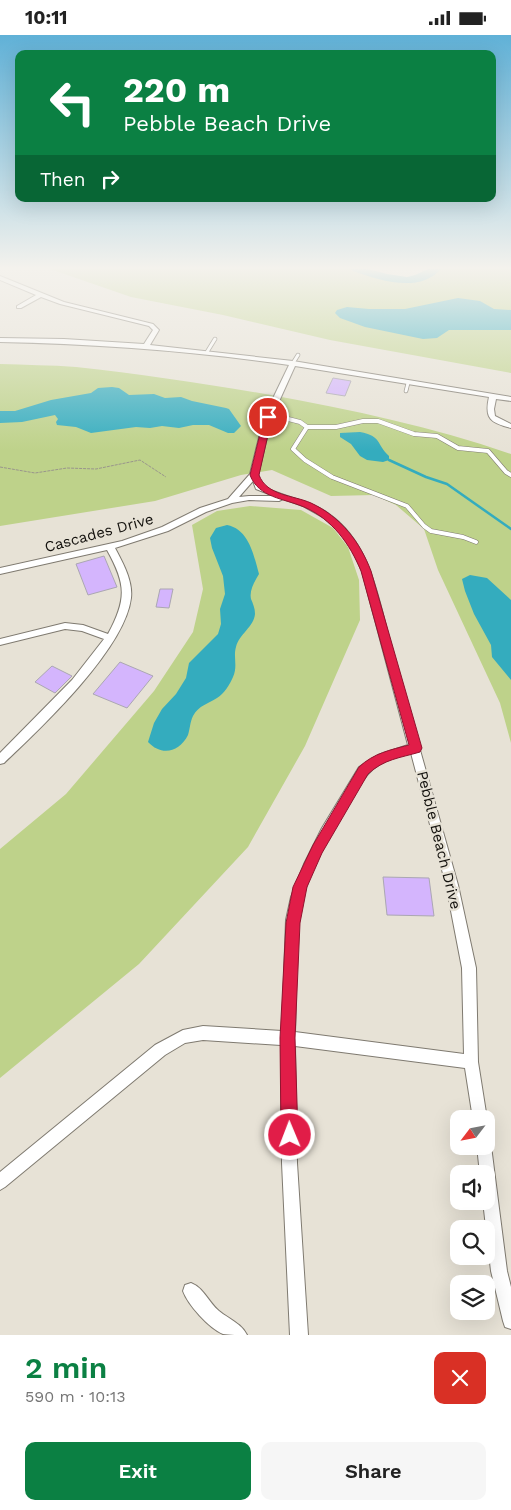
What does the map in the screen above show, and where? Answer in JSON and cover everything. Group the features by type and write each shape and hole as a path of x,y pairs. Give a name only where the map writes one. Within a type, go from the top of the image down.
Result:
{"street":[{"path":"146,347 156,330"},
{"path":"0,339 65,341 295,359 408,383 511,399"},
{"path":"231,501 254,475 269,414 295,359"},
{"path":"493,396 489,411 490,415 493,419 511,425"},
{"name":"Pebble Beach Drive","path":"254,475 259,487 308,505 334,522 348,535 358,551 366,571 452,885 469,968 472,1062 479,1110"},
{"name":"Cascades Drive","path":"0,571 110,547 165,529 204,510 231,501 249,498 292,499"},
{"path":"0,760 65,694 94,661 120,625 127,598 123,571 110,547"},
{"path":"0,643 65,626 83,628 110,638"},
{"path":"299,1335 292,1212 287,1038 296,900 304,874 363,771 373,761 387,755 416,748"},
{"path":"0,1182 160,1050 184,1037 203,1033 287,1038 472,1062"},
{"path":"485,1155 500,1271 511,1321"},
{"path":"191,1291 212,1317 238,1335"}],"lane":[{"path":"207,352 215,339"},
{"path":"406,391 408,383"},
{"path":"269,414 300,422 307,427 336,427 363,421 378,421 414,434 437,436 458,448 488,451 506,472 511,475"},
{"path":"307,427 306,433 295,441 293,449 301,457 335,478 407,506 413,510 423,527 431,532 466,536 476,542"}],"path":[{"path":"0,467 35,473 67,468 96,469 140,460 166,477"}],"green space":[{"path":"286,330 511,330 511,373 330,340"},
{"path":"0,364 67,366 174,379 271,395 392,420 452,435 511,454 511,743 500,703 438,570 424,529 396,505 374,495 331,496 272,470 241,475 155,501 0,526"},
{"path":"250,506 301,510 333,528 348,547 359,580 360,620 305,746 248,847 139,964 0,1078 0,849 66,794 154,691 193,632 203,589 192,525 217,511"}],"water":[{"path":"378,330 511,330 449,330 437,338 423,339"},
{"path":"98,388 119,388 129,395 154,394 165,398 181,397 226,408 229,409 241,426 234,433 228,433 209,425 193,425 179,428 162,426 150,428 136,427 91,433 76,427 57,425 58,419 55,415 22,422 0,423 0,411 15,411 51,400 91,393"},
{"path":"360,432 375,438 389,456 389,460 383,462 367,460 360,456 351,444 340,437 340,433"},
{"path":"227,525 241,532 249,544 255,559 259,574 251,592 255,612 254,619 238,642 235,651 234,673 226,689 220,696 195,712 188,735 180,746 170,751 164,751 148,742 154,723 162,709 176,694 186,678 189,663 218,634 221,624 220,609 225,594 223,576 210,538 216,528"},
{"path":"470,575 487,578 511,600 511,680 492,657 491,645 474,614 465,591 462,579"}],"building":[{"path":"333,378 351,381 345,396 326,393"},
{"path":"104,556 117,587 88,595 76,564"},
{"path":"160,589 173,589 169,608 156,607"},
{"path":"120,662 153,676 127,708 93,694"},
{"path":"52,666 72,676 55,693 35,682"},
{"path":"383,877 429,878 434,916 387,915"}],"waterway":[{"path":"389,460 426,477 447,484 511,529"}],"route":[{"path":"268,417 254,475 257,483 259,487 266,491 308,505 323,514 348,535 358,551 366,571 416,748 400,751 373,761 363,771 304,874 296,900 293,923 287,1038 290,1135"}]}
